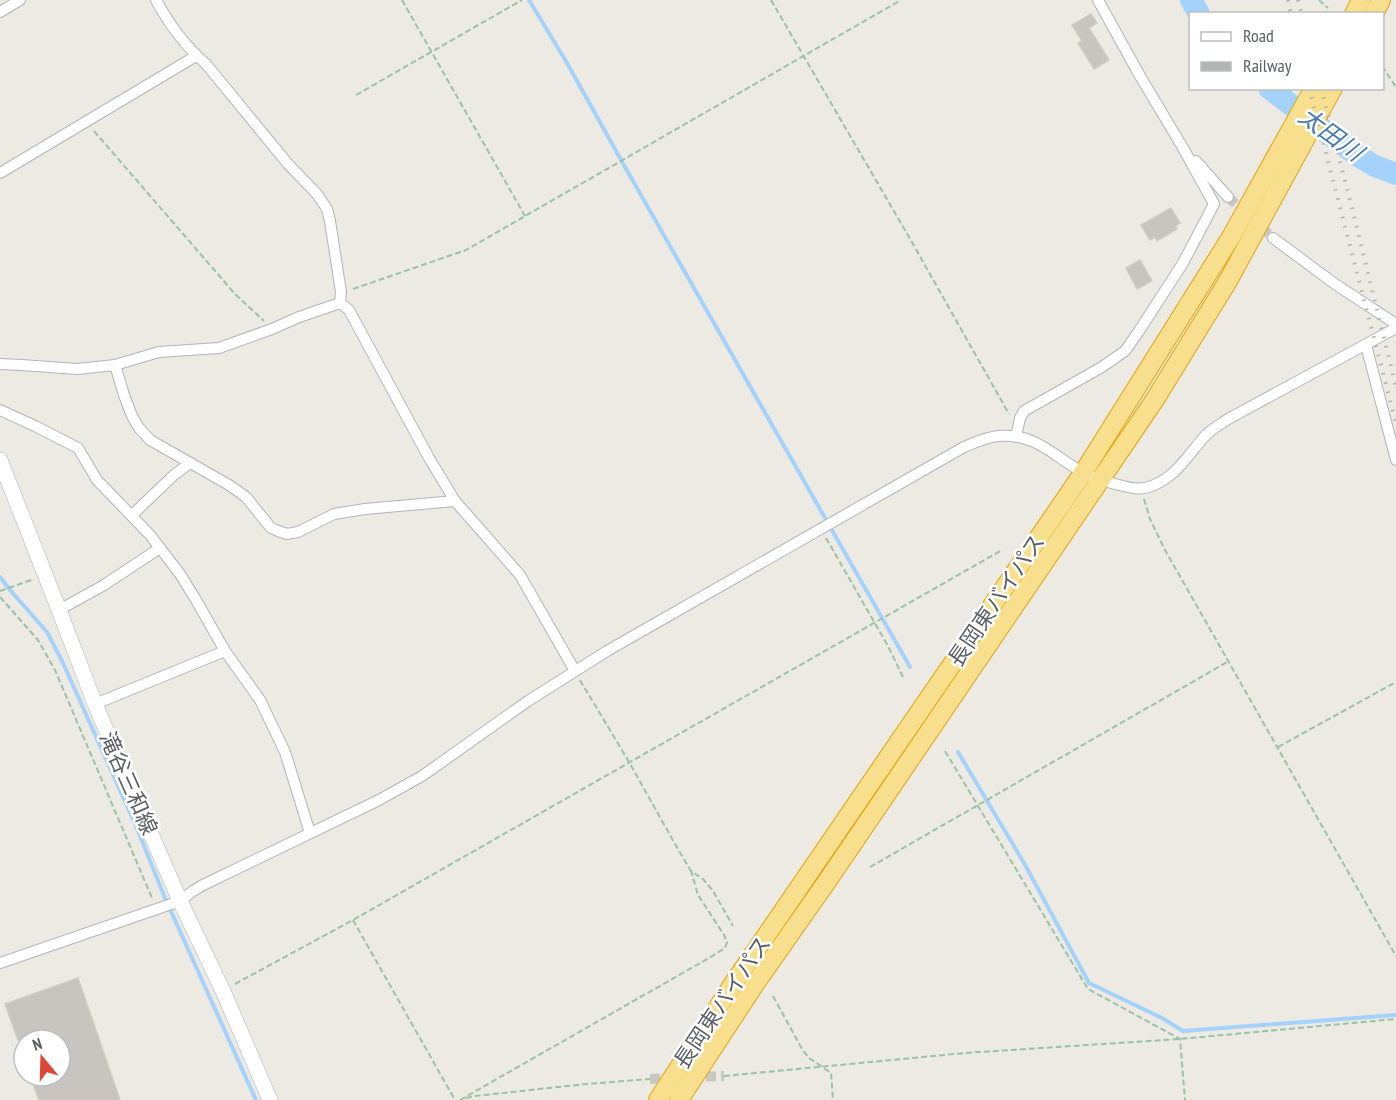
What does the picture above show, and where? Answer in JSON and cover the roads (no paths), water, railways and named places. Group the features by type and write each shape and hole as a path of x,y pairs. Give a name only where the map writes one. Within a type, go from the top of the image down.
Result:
{"highway":[{"name":"長岡東バイパス","path":"679,1100 755,984 1154,401 1228,281 1258,208 1313,90"},
{"name":"長岡東バイパス","path":"657,1092 1083,473 1178,323 1258,208 1332,90"}],"main road":[{"name":"滝谷三和線","path":"0,460 95,704 180,901 223,991 270,1100"}],"street":[{"path":"0,12 20,0"},
{"path":"156,0 171,25 196,56 206,64 327,208 341,297 455,501 520,574 575,671"},
{"path":"1016,437 1024,411 1102,367 1125,351 1182,263 1214,204 1098,0"},
{"path":"0,172 196,56"},
{"path":"1184,148 1228,197"},
{"path":"0,963 180,901 203,885 379,800 422,776 528,701 575,671 964,447 997,436 1024,438 1047,448 1083,473 1100,480 1136,489 1154,486 1170,476 1208,433 1228,419 1366,345 1396,326 1273,238"},
{"path":"0,364 70,369 115,365 159,352 219,348 272,329 341,297"},
{"path":"1366,345 1396,460"},
{"path":"115,365 132,416 150,440 246,497 271,528 287,534 298,532 334,514 455,501"},
{"path":"0,410 78,448 97,480 132,515 180,574 225,651 260,700 285,752 310,833"},
{"path":"132,515 190,463"},
{"path":"59,610 104,585 160,548"},
{"path":"95,704 225,651"}],"waterway":[{"path":"529,0 910,667"},
{"name":"太田川","path":"1191,0 1198,12"},
{"name":"太田川","path":"1272,90 1355,154 1375,166 1396,174"},
{"path":"0,577 47,632 63,663 256,1100"},
{"path":"958,752 1024,863 1089,983 1162,1018 1183,1031 1396,1015"}],"tunnel":[{"path":"1228,197 1273,238"},
{"path":"691,1077 724,1076"},
{"path":"650,1079 675,1078"}],"railway":[{"path":"1288,0 1291,12"},
{"path":"1298,0 1301,12"},
{"path":"1310,90 1396,423"},
{"path":"1322,90 1396,387"}]}
